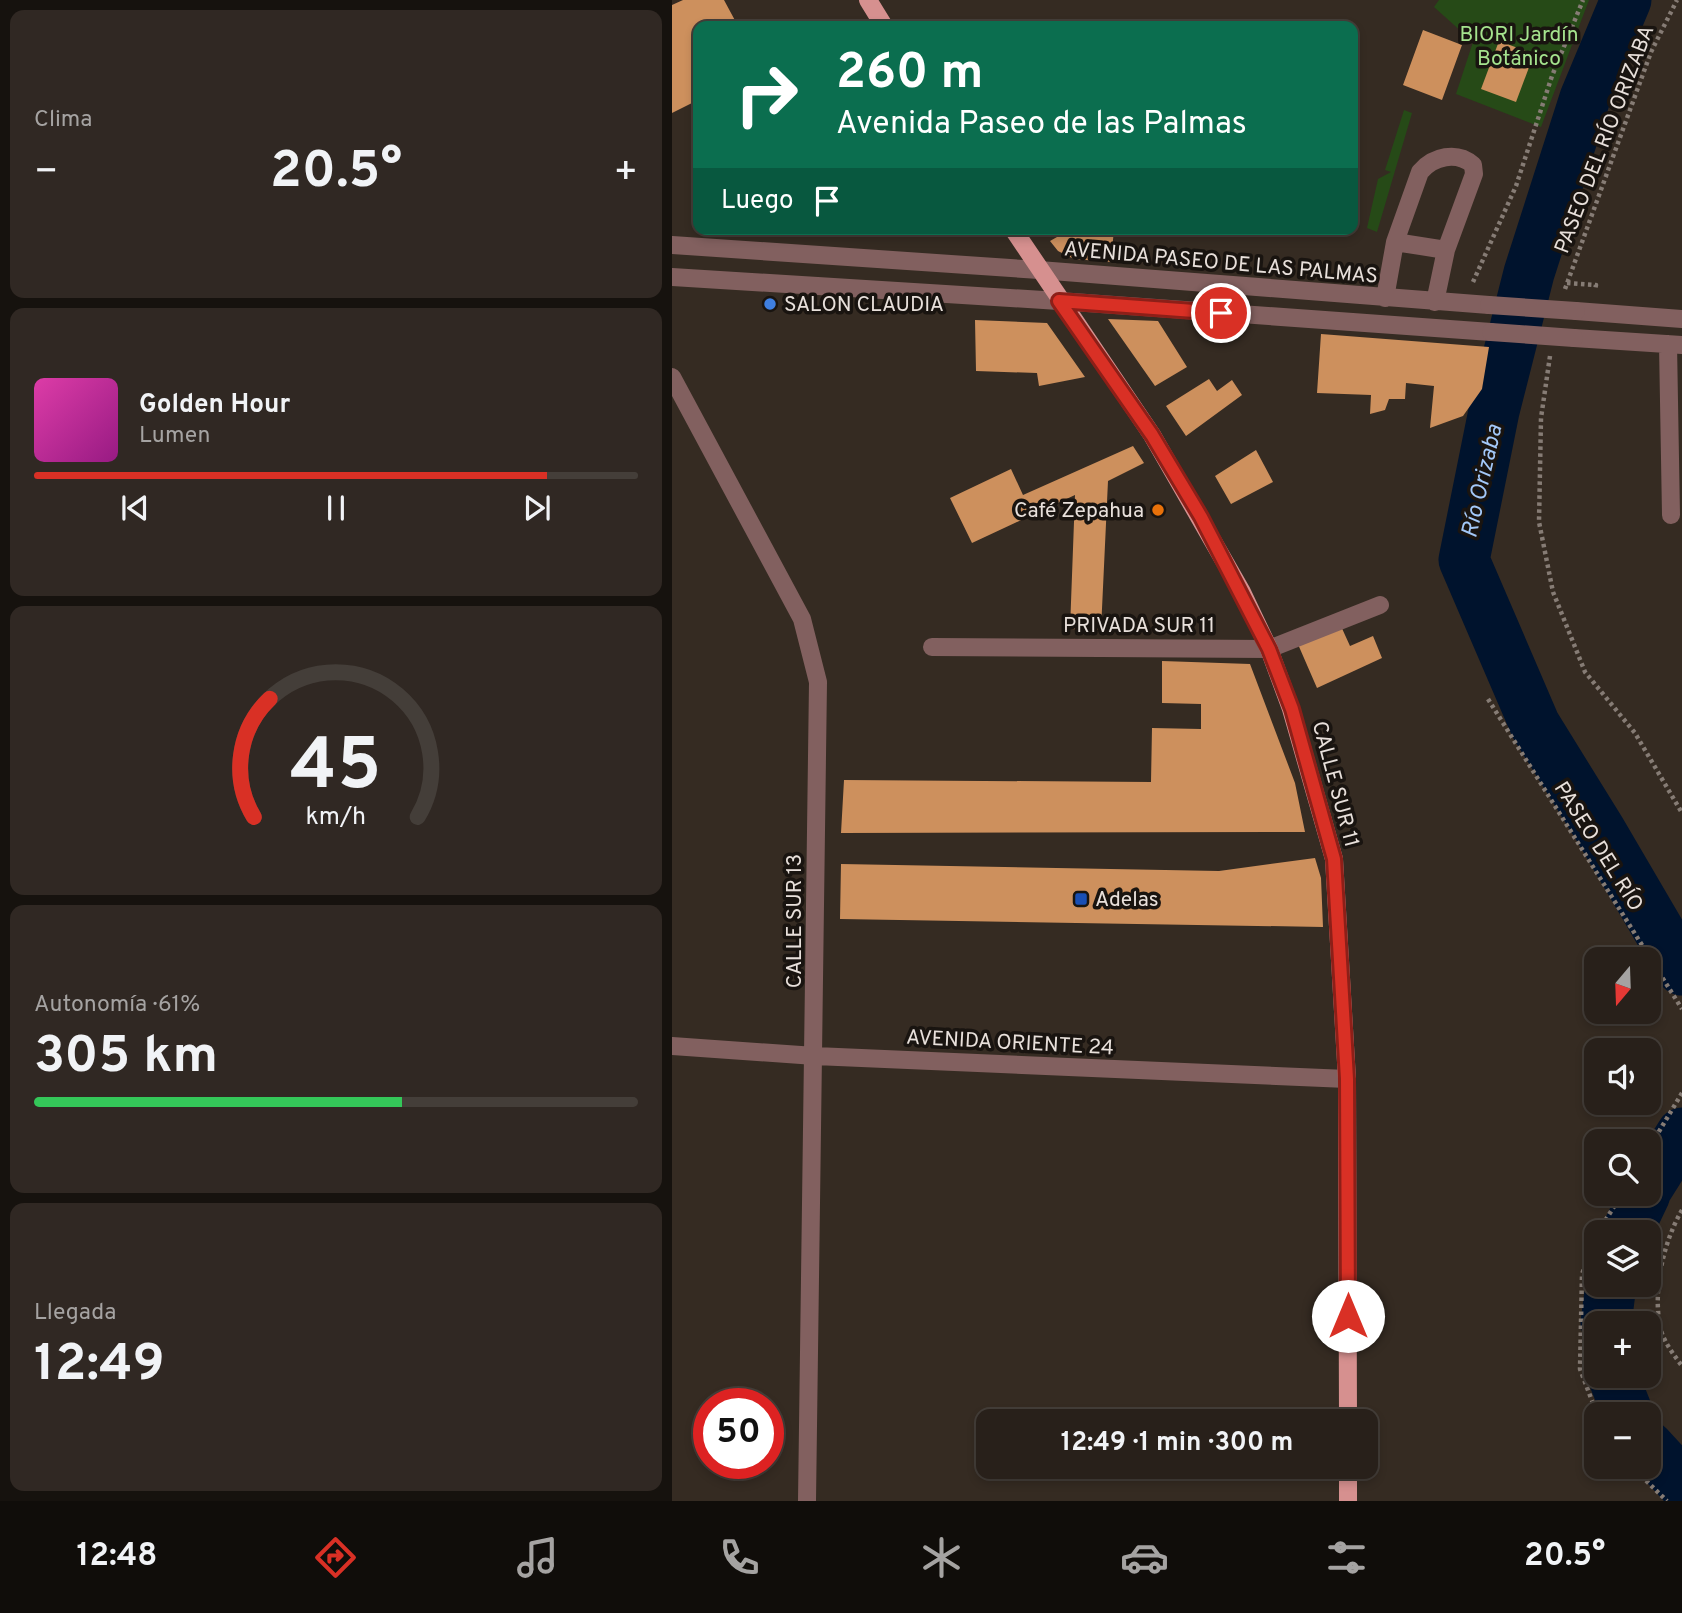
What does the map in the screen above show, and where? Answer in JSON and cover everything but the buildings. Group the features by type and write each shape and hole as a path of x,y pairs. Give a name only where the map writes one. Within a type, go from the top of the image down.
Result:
{"main road":[{"path":"867,0 881,21"},
{"name":"CALLE SUR 11","path":"1017,235 1152,435 1201,517 1269,649 1292,709 1334,859 1347,1079 1348,1409"},
{"path":"1348,1479 1348,1501"}],"street":[{"path":"1385,298 1395,242 1420,172 1426,164 1439,158 1464,158 1473,164 1474,174 1446,250 1435,302"},
{"path":"1395,242 1446,250"},
{"name":"AVENIDA PASEO DE LAS PALMAS","path":"672,245 1682,319"},
{"path":"672,277 1675,344 1671,515"},
{"name":"CALLE SUR 13","path":"672,377 802,619 818,682 807,1501"},
{"name":"PRIVADA SUR 11","path":"932,647 1269,649 1380,605"},
{"name":"AVENIDA ORIENTE 24","path":"672,1046 815,1056 1347,1079"}],"path":[{"path":"1474,276 1516,186 1552,76 1583,0"},
{"name":"PASEO DEL RÍO ORIZABA","path":"1564,291 1651,52 1677,0"},
{"path":"1550,350 1541,418 1539,522 1553,592 1585,672 1635,733 1682,813"},
{"name":"PASEO DEL RÍO","path":"1488,699 1682,1009"},
{"path":"1661,1129 1682,1093"},
{"path":"1682,1210 1665,1243 1659,1302 1660,1330 1682,1366"},
{"path":"1584,1266 1581,1273 1580,1369 1592,1402"},
{"path":"1645,1479 1667,1501"}],"green space":[{"name":"BIORI Jardín Botánico","path":"1439,0 1589,0 1541,127 1456,94 1473,42 1434,7"},
{"path":"1404,110 1412,113 1377,232 1367,228 1378,179 1391,172 1385,170"}],"waterway":[{"name":"Río Orizaba","path":"1626,0 1585,98 1529,273 1494,411 1464,560 1535,725 1682,970"},
{"name":"Río Orizaba","path":"1661,1166 1682,1133"},
{"name":"Río Orizaba","path":"1633,1220 1639,1206"},
{"name":"Río Orizaba","path":"1608,1311 1609,1297"},
{"name":"Río Orizaba","path":"1618,1388 1623,1402"},
{"name":"Río Orizaba","path":"1661,1460 1682,1483"}],"place":[{"name":"SALON CLAUDIA","path":"770,304"},
{"name":"Café Zepahua","path":"1158,510"},
{"name":"Adelas","path":"1081,899"}],"route":[{"path":"1221,313 1059,301 1152,435 1201,517 1242,592 1269,649 1292,709 1334,859 1347,1079 1348,1316"}]}
